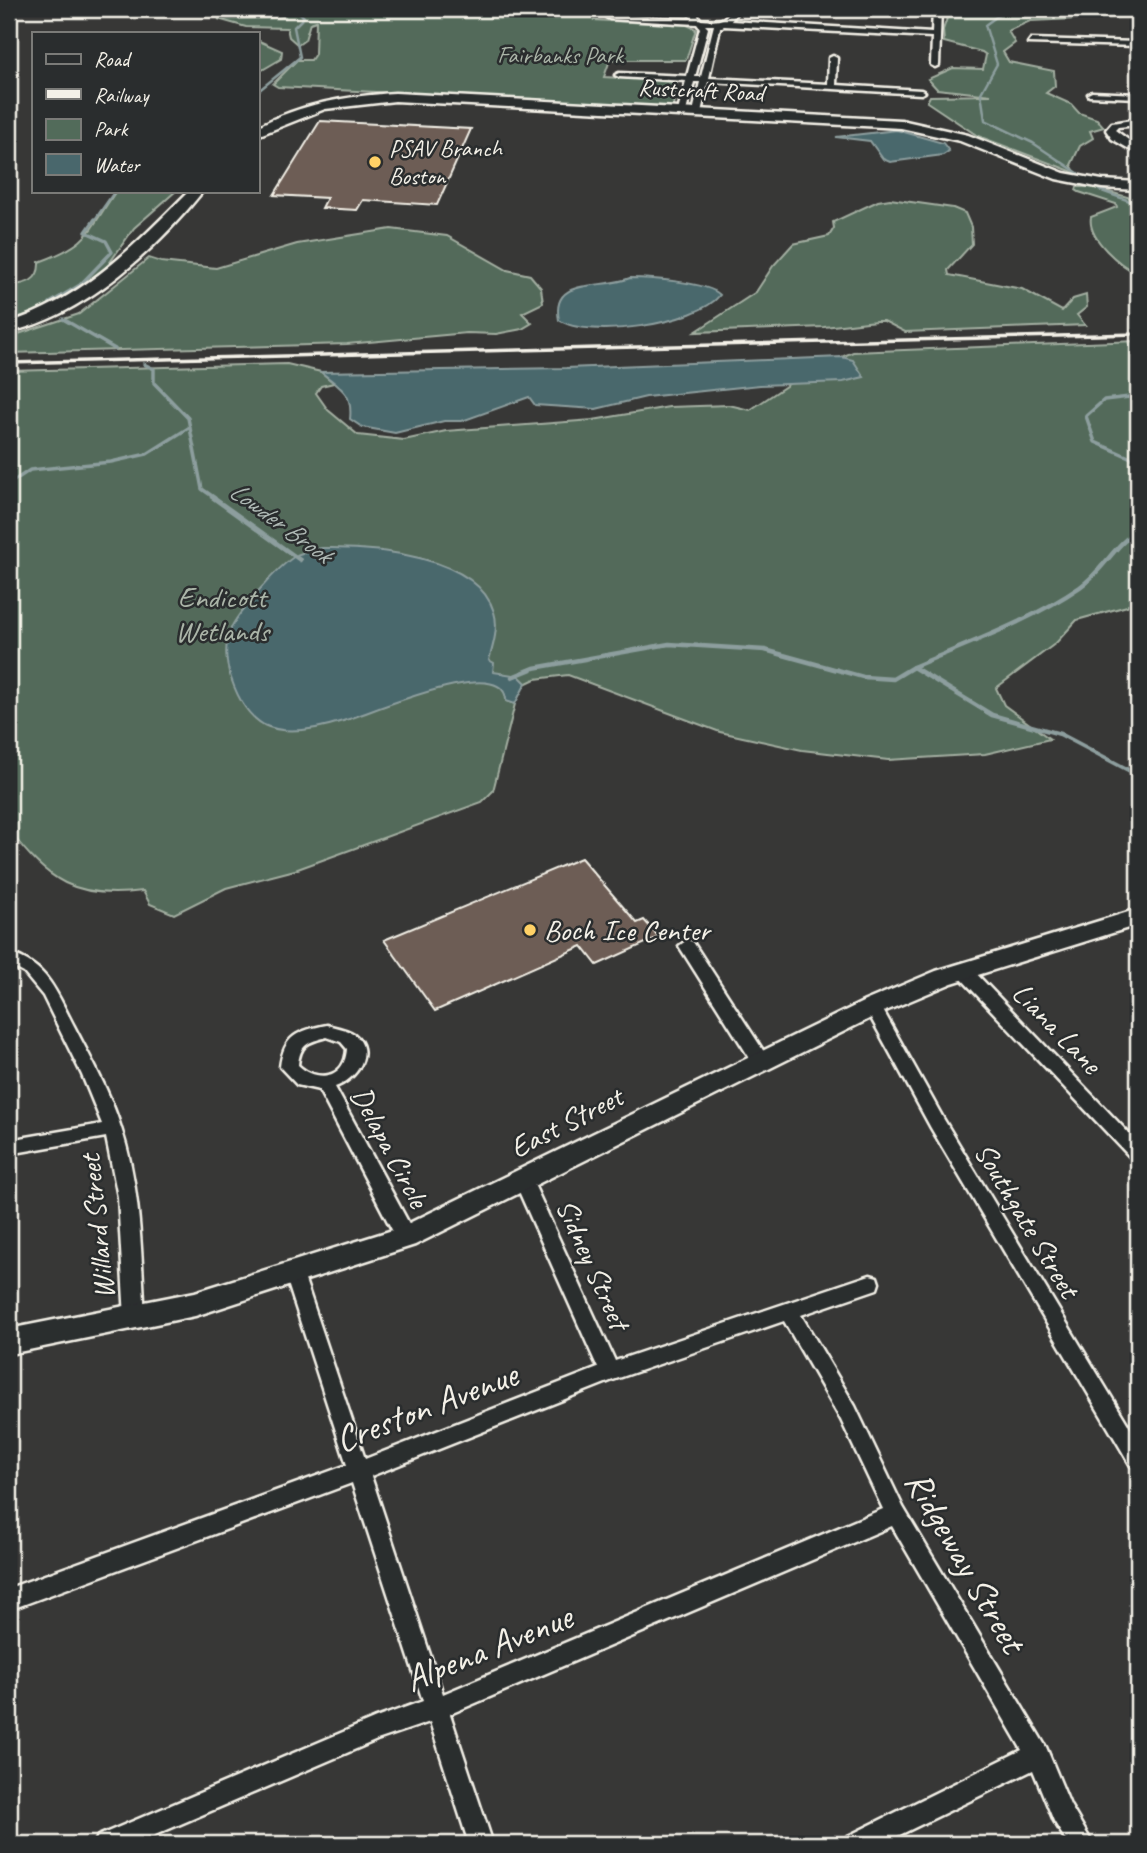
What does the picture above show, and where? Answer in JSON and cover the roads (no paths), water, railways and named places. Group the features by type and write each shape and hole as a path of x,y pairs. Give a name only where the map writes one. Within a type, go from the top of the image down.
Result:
{"main road":[{"name":"Rustcraft Road","path":"259,131 288,117 326,106 396,97 682,111 915,126 964,138 1060,176 1102,184 1138,186"},
{"path":"9,328 59,311 99,287 195,192"},
{"name":"East Street","path":"9,1342 135,1318 295,1274 406,1237 873,1007 964,971 1138,917"}],"street":[{"path":"682,111 704,27 694,16 695,9"},
{"path":"697,112 716,27 731,18 735,9"},
{"path":"935,65 937,9"},
{"path":"610,17 935,35"},
{"path":"1031,41 1138,44"},
{"path":"832,87 833,58"},
{"path":"619,75 921,92"},
{"path":"1092,94 1138,96"},
{"path":"1138,122 1111,125 1110,130 1115,137 1138,151"},
{"path":"687,946 762,1063"},
{"name":"Willard Street","path":"9,959 24,962 42,980 94,1083 113,1129 124,1176 135,1318"},
{"name":"Liana Lane","path":"964,971 1138,1154"},
{"name":"Southgate Street","path":"873,1007 937,1124 1138,1459"},
{"name":"Delapa Circle","path":"324,1083 406,1237"},
{"name":"Willard Street","path":"9,1147 113,1129"},
{"name":"Sidney Street","path":"523,1180 610,1372"},
{"path":"295,1274 434,1709 481,1844"},
{"name":"Creston Avenue","path":"9,1599 358,1471 610,1372 870,1283"},
{"name":"Ridgeway Street","path":"789,1312 848,1413 897,1514 1038,1755 1062,1813 1081,1844"},
{"name":"Alpena Avenue","path":"106,1844 376,1729 434,1709 897,1514"},
{"path":"856,1844 1038,1755"}],"water":[{"path":"897,130 943,143 949,151 943,155 890,162 883,159 870,141 836,137"},
{"path":"630,278 691,284 720,295 690,314 642,326 593,329 573,326 559,320 558,306 562,297 570,291"},
{"path":"842,357 853,360 864,377 843,382 760,385 646,397 596,409 535,405 529,397 462,421 444,421 395,433 362,427 350,419 349,403 344,391 321,372 566,368"},
{"path":"322,548 368,550 420,558 445,566 467,578 484,593 494,612 496,630 489,660 494,663 493,672 519,676 526,683 515,704 506,701 500,688 484,682 434,690 314,728 283,730 258,721 243,704 231,678 226,652 229,632 244,609 289,560"}],"waterway":[{"path":"259,90 300,57 294,27 304,17 296,9"},
{"path":"1007,9 985,25 997,64 981,93 985,120 1033,143 1078,173"},
{"path":"1099,190 1138,204"},
{"path":"94,221 114,192"},
{"path":"50,303 80,285 112,252 106,241 86,232 95,219"},
{"name":"Lowder Brook","path":"63,319 115,349"},
{"name":"Lowder Brook","path":"144,364 154,369 154,383 188,418 190,427"},
{"path":"1138,396 1104,400 1086,416 1095,442 1138,461"},
{"path":"9,484 30,470 111,462 147,454 190,427"},
{"name":"Lowder Brook","path":"190,427 202,489 215,498"},
{"name":"Lowder Brook","path":"212,497 300,560"},
{"path":"913,667 998,631 1060,600 1088,581 1122,543 1138,530"},
{"path":"512,677 534,668 669,644 765,650 863,677 893,679 913,667"},
{"path":"913,667 992,715 1060,734 1138,775"}],"railway":[{"path":"9,363 1138,334"}],"place":[{"name":"PSAV Branch Boston","path":"375,162"},
{"name":"Boch Ice Center","path":"530,930"}],"park label":[{"name":"Fairbanks Park","path":"560,55"},
{"name":"Endicott Wetlands","path":"222,614"}]}
